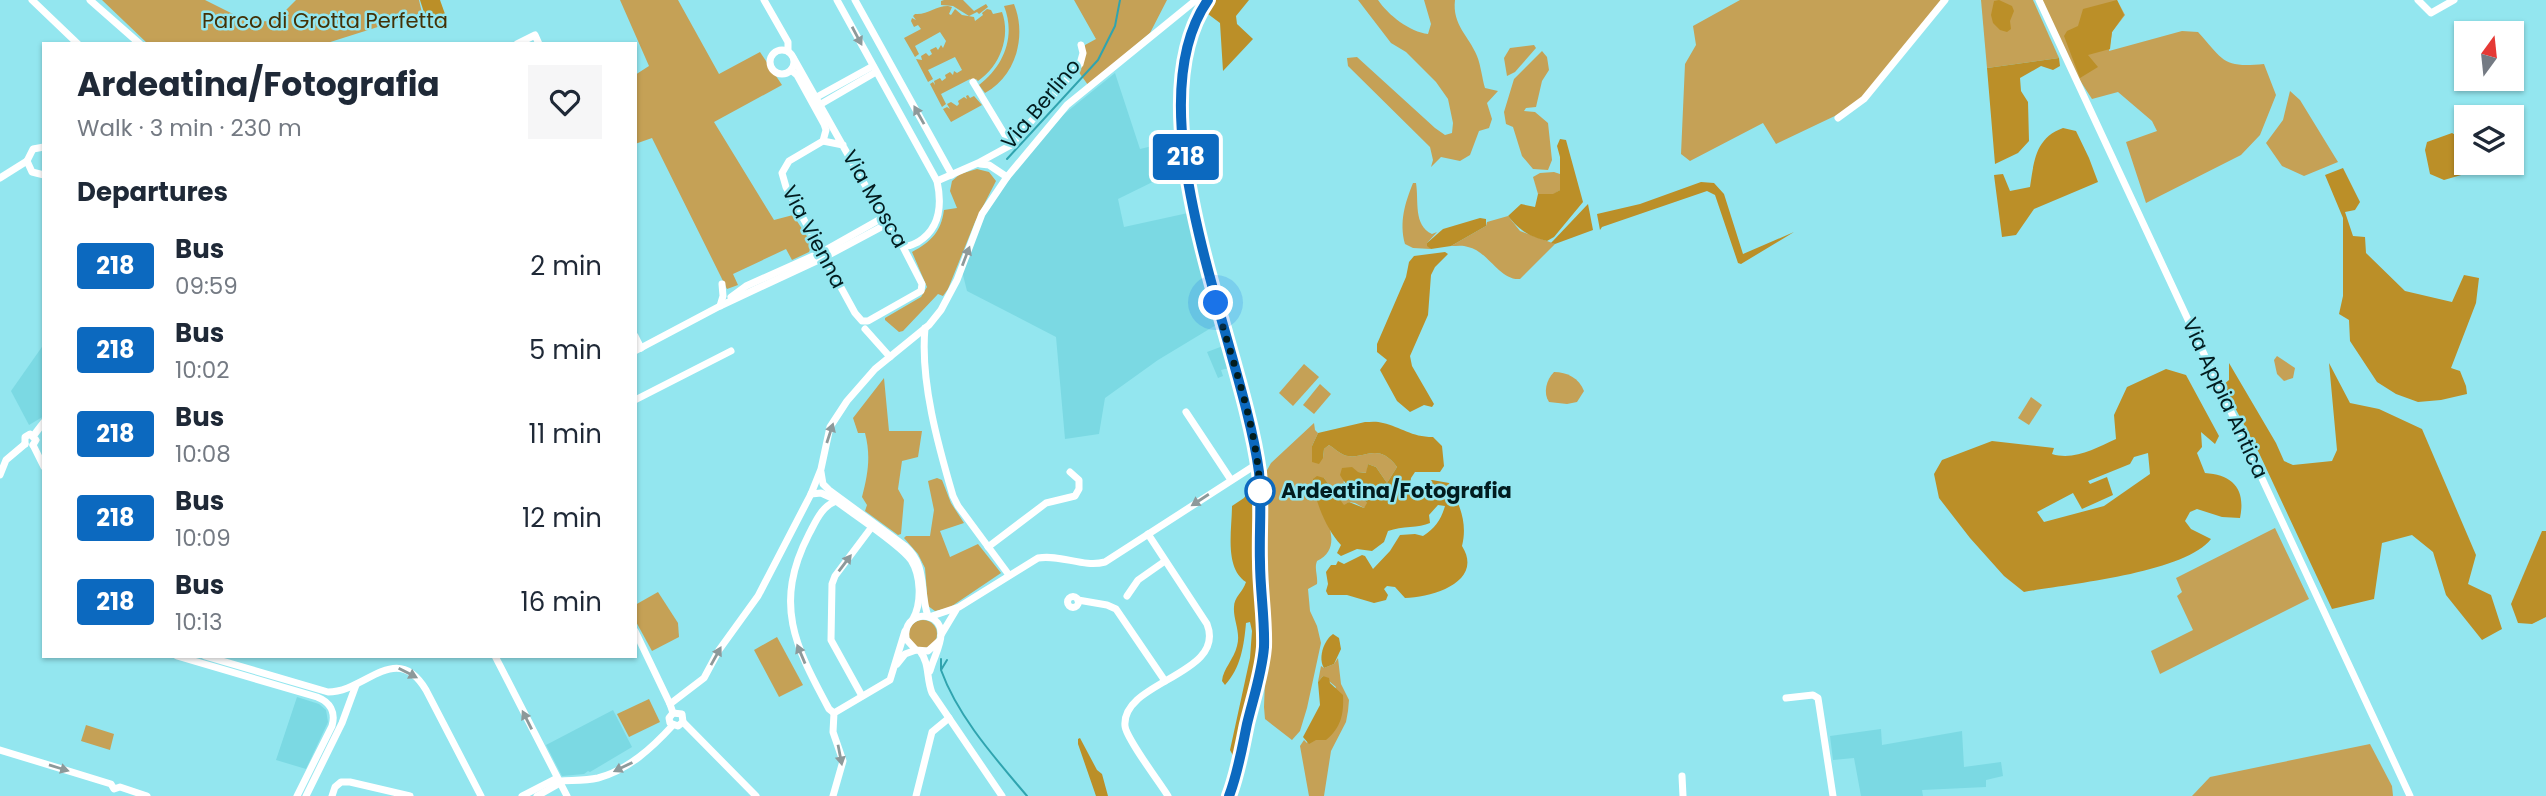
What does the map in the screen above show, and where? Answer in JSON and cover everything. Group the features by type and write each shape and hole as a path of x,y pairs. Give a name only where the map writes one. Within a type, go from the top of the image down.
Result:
{"main road":[{"path":"1208,0 1192,31 1182,65 1180,89 1184,140 1200,242 1242,395 1257,464 1264,645 1236,778 1229,796"}],"street":[{"path":"32,0 76,42"},
{"path":"90,0 138,42"},
{"path":"764,0 788,42 788,51 794,59 791,70 785,74 778,73 770,63 771,57 776,51 788,51"},
{"path":"838,0 938,183 939,211 936,223 927,236 910,246 902,245"},
{"path":"855,0 952,175"},
{"path":"670,704 699,683 758,596 811,494 821,469 829,432 839,412 855,390 925,328 946,301 982,214 1007,177 1071,101 1196,0"},
{"path":"1838,118 1864,100 1945,0"},
{"name":"Via Appia Antica","path":"2039,0 2410,796"},
{"path":"2418,0 2426,11 2431,13 2454,0"},
{"path":"521,42 534,35 538,42"},
{"name":"Via Berlino","path":"938,183 951,179 952,175 1010,145 1080,64 1083,55 1081,45"},
{"name":"Via Mosca","path":"794,59 922,284 921,291 870,320"},
{"path":"816,101 875,69"},
{"name":"Via Mosca","path":"791,70 816,101 826,130 823,141"},
{"path":"885,87 898,79"},
{"path":"973,82 1010,145"},
{"path":"823,141 843,145"},
{"name":"Via Vienna","path":"823,141 789,160 782,173 786,187 859,319 870,320"},
{"path":"0,178 27,161 33,149 42,147"},
{"path":"27,161 32,172 42,174"},
{"path":"978,163 991,166 1007,177"},
{"path":"638,349 720,306 746,286 824,254 886,221"},
{"path":"720,306 722,284"},
{"path":"925,328 924,348 933,419 952,492 958,506 1009,575"},
{"path":"865,329 890,357"},
{"path":"637,399 731,351"},
{"path":"1186,412 1235,478"},
{"path":"42,425 34,435 26,436 42,464"},
{"path":"0,475 5,462 15,450 29,444"},
{"path":"913,619 928,617 962,605 1041,557 1088,564 1102,563 1257,464"},
{"path":"821,469 821,478 826,488 915,556 922,573 924,606 928,617 937,623 940,638 929,679"},
{"path":"988,547 1048,502 1075,496 1079,489 1079,480 1070,472"},
{"path":"1235,478 1259,478"},
{"path":"811,494 824,494 860,516"},
{"path":"834,713 829,709 801,656 793,629 790,601 793,574 804,544 825,506 836,501"},
{"path":"834,713 890,680 905,631 918,606 915,567 904,552 873,526"},
{"path":"862,696 831,640 832,584 835,576 873,526"},
{"path":"1148,534 1207,624 1210,637 1203,654 1131,706 1125,726 1166,793 1157,796"},
{"path":"1126,596 1138,580 1165,561"},
{"path":"1077,600 1093,601 1116,609 1165,681"},
{"path":"896,665 905,654 932,649 962,605"},
{"path":"905,631 908,643 927,663 932,693 1003,796"},
{"path":"637,635 670,704 673,713 669,720 673,725 679,726 683,722"},
{"path":"185,658 328,692 344,690 389,668 402,668 416,676 426,690 481,796"},
{"path":"496,658 567,796"},
{"path":"225,660 324,700 331,709 333,722 328,743"},
{"path":"297,796 344,719 356,685"},
{"path":"1787,698 1813,695 1818,698 1833,796"},
{"path":"673,713 682,714 683,722 756,796"},
{"path":"833,796 843,761 833,730 834,713"},
{"path":"916,796 931,735 936,727 949,718"},
{"path":"522,796 559,781 595,778 620,769 635,760 673,725"},
{"path":"0,750 111,784 113,792 120,787 147,796"},
{"path":"306,796 314,771"},
{"path":"1682,776 1683,796"},
{"path":"537,796 559,781"},
{"path":"332,796 335,787 346,782 410,796"}],"shaded area":[{"path":"420,0 440,0 445,14 443,22 432,25 427,22"},
{"path":"1210,0 1249,0 1236,16 1237,24 1253,39 1223,71 1220,23 1204,11"},
{"path":"1999,0 2012,6 2014,11 2010,21 2011,29 2007,32 2000,30 1993,23 1991,15 1994,1"},
{"path":"2117,0 2124,15 2112,32 2110,49 2088,55 2098,67 2080,78 2064,36 2067,31 2078,26 2083,9"},
{"path":"2059,58 2060,66 2053,70 2041,66 2020,78 2021,91 2028,102 2029,141 2018,153 1995,164 1987,68"},
{"path":"1115,73 1140,149 1177,140 1181,168 1118,199 1124,227 1188,213 1216,325 1158,360 1105,398 1099,434 1065,439 1056,337 967,291 962,271 982,219 1007,181 1063,115"},
{"path":"2063,128 2076,131 2098,182 2034,209 2016,235 2002,237 1994,175 2003,174 2010,191 2030,187 2041,144"},
{"path":"2454,134 2454,175 2461,175 2444,180 2430,174 2425,150 2427,142"},
{"path":"1560,139 1566,140 1583,202 1554,237 1547,241 1525,232 1508,216 1521,204 1535,207 1538,194 1553,194 1560,190 1560,157 1557,146"},
{"path":"2343,168 2360,202 2355,210 2345,212 2353,236 2365,237 2366,253 2405,291 2452,302 2464,275 2479,278 2476,303 2451,368 2460,371 2467,394 2418,402 2396,394 2377,382 2350,341 2349,320 2339,314 2343,296 2343,218 2325,175"},
{"path":"1701,182 1714,183 1724,194 1743,254 1794,232 1741,264 1738,263 1715,195 1707,191 1602,227 1600,230 1597,214 1640,204"},
{"path":"1588,204 1593,230 1555,244 1551,243"},
{"path":"1480,218 1486,219 1486,226 1451,246 1431,249 1427,246 1443,229"},
{"path":"1445,252 1448,254 1431,275 1428,315 1410,356 1412,366 1434,404 1432,407 1424,405 1410,412 1397,401 1380,370 1387,360 1377,352 1377,344 1406,277 1409,262 1414,256"},
{"path":"1223,346 1229,368 1221,370 1223,376 1218,378 1207,352"},
{"path":"42,347 42,417 29,425 11,391"},
{"path":"2229,363 2284,461 2293,465 2332,461 2337,450 2329,363 2350,403 2379,409 2422,429 2476,555 2468,584 2491,595 2502,629 2482,640 2446,595 2433,552 2412,535 2382,543 2374,599 2332,609 2259,453 2223,385 2229,380"},
{"path":"2166,369 2186,375 2219,436 2215,444 2201,432 2202,447 2197,453 2205,473 2223,477 2235,485 2241,499 2240,518 2222,517 2197,509 2190,512 2185,521 2191,529 2211,539 2197,551 2152,569 2024,592 2004,576 1939,498 1934,474 1942,460 1992,441 2054,448 2052,454 2060,456 2077,455 2101,446 2116,439 2114,415 2127,387","holes":["2148,453 2150,474 2104,506 2044,522 2037,512 2073,493 2082,509 2113,495 2107,477 2090,484 2088,481 2130,464 2134,457"]},
{"path":"1365,422 1381,422 1418,435 1433,437 1442,446 1444,466 1440,472 1415,472 1411,478 1409,492 1418,496 1423,486 1432,480 1449,483 1463,521 1462,546 1467,558 1466,569 1453,585 1429,594 1405,598 1395,587 1387,586 1384,589 1388,595 1386,600 1374,603 1347,595 1328,595 1326,572 1331,565 1336,565 1338,561 1344,564 1362,555 1373,569 1390,551 1400,535 1423,536 1431,530 1445,506 1438,505 1429,515 1430,523 1388,531 1384,542 1372,551 1357,549 1341,556 1337,553 1341,545 1322,515 1313,479 1317,476 1324,478 1344,505 1349,502 1364,508 1367,503 1340,475 1342,468 1352,467 1358,472 1366,473 1368,464 1376,467 1387,483 1397,467 1383,455 1370,453 1351,456 1342,454 1329,445 1324,449 1319,464 1312,462 1312,446 1318,433"},
{"path":"1248,492 1252,494 1256,594 1261,635 1256,675 1236,761 1230,750 1250,658 1250,622 1246,623 1243,648 1235,671 1225,685 1222,681 1237,646 1234,603 1246,582 1239,576 1232,558 1232,506"},
{"path":"2542,531 2546,531 2546,617 2532,624 2518,623 2511,604"},
{"path":"1333,634 1339,638 1341,649 1334,664 1324,668 1322,650"},
{"path":"1323,676 1329,678 1330,683 1343,695 1342,714 1335,731 1326,740 1316,740 1309,744 1303,737 1320,705 1318,682"},
{"path":"297,697 319,704 326,710 328,722 306,769 276,760"},
{"path":"613,710 632,747 590,772 562,776 546,745"},
{"path":"1881,729 1882,745 1962,731 1964,767 2001,762 2003,776 1986,780 1986,787 1922,790 1923,796 1861,796 1854,758 1833,760 1830,736"},
{"path":"1080,738 1097,770 1102,774 1108,796 1096,796 1078,744"}],"green space":[{"name":"Parco di Grotta Perfetta","path":"102,0 205,0 249,22 270,21 280,16 296,0 419,0 422,13 330,42 146,42"},
{"path":"620,0 678,0 719,74 760,52 782,85 714,122 774,220 793,215 812,244 809,252 792,260 786,249 733,274 738,285 727,289 652,138 637,143 637,74 649,66"},
{"path":"944,0 963,0 974,11 986,4 988,7 979,14 977,12 969,16 953,6 941,5"},
{"path":"1074,0 1167,0 1150,33 1088,85 1078,71 1085,58 1085,45 1096,39"},
{"path":"1358,0 1378,0 1400,22 1428,34 1431,24 1424,0 1455,0 1456,16 1477,56 1485,88 1498,91 1487,103 1492,119 1489,128 1479,131 1470,155 1460,161 1441,157 1431,167 1433,160 1430,147 1348,66 1347,58 1357,57 1435,128 1445,135 1452,133 1453,123 1448,99 1436,82 1406,52 1391,43"},
{"path":"1740,0 1942,0 1862,98 1839,114 1776,144 1763,123 1690,161 1681,154 1685,64 1696,45 1693,26"},
{"path":"1981,0 2033,0 2059,58 1987,68"},
{"path":"2042,0 2117,0 2125,15 2112,32 2109,51 2182,31 2198,32 2225,60 2240,65 2264,64 2276,95 2260,135 2241,155 2146,203 2126,142 2157,131 2152,121 2118,92 2092,99 2079,79"},
{"path":"1014,4 1019,29 1016,54 1004,76 996,86 985,93 979,85 1001,60 1008,39 1009,28 1004,6"},
{"path":"952,7 949,14 955,9 962,15 974,17 975,21 987,9 993,14 1002,12 1005,31 1002,50 986,75 978,81 976,79 972,82 970,79 941,94 946,104 942,107 930,84 933,82 935,85 934,81 940,78 942,81 950,72 953,75 954,71 957,73 962,70 955,57 928,70 933,79 928,82 916,59 922,60 921,56 926,53 929,56 932,54 930,50 936,47 938,50 941,45 943,48 946,41 940,32 915,46 919,54 915,57 904,38 921,29 918,25 914,27 911,21 912,18 916,20 913,16 915,14"},
{"path":"1534,45 1536,48 1515,72 1507,76 1504,58 1510,48"},
{"path":"1542,51 1547,57 1549,70 1542,81 1536,107 1526,108 1524,111 1535,112 1548,123 1552,160 1548,170 1533,169 1522,156 1513,127 1506,124 1504,112 1514,79"},
{"path":"2290,91 2300,100 2338,162 2304,176 2282,166 2266,143 2283,120"},
{"path":"968,95 970,98 974,96 982,105 951,122 943,109 950,109 947,104 951,102 957,106 958,101 964,97 967,99"},
{"path":"977,169 989,172 996,181 975,222 948,289 943,296 938,294 899,332 885,318 921,297 927,287 912,252 934,236 944,210 957,208 950,191 952,181 960,174"},
{"path":"1540,173 1560,174 1560,190 1554,194 1538,194 1533,177"},
{"path":"1413,183 1416,183 1419,219 1426,230 1432,234 1437,232 1427,243 1431,249 1413,248 1405,244 1404,213"},
{"path":"1508,216 1520,231 1555,244 1520,279 1506,275 1475,250 1464,246 1451,246 1486,226 1487,222"},
{"path":"2277,356 2295,368 2293,378 2284,381 2277,374 2274,360"},
{"path":"1304,364 1319,377 1293,406 1279,393"},
{"path":"1554,372 1576,379 1584,391 1577,402 1549,402 1546,387"},
{"path":"884,378 889,431 922,431 918,457 902,461 898,489 904,500 901,534 898,535 865,511 867,505 862,497 868,449 865,433 858,433 853,418"},
{"path":"1320,384 1331,394 1314,414 1303,405"},
{"path":"2031,397 2042,405 2029,425 2018,418"},
{"path":"1314,423 1318,433 1312,446 1323,458 1324,449 1329,445 1342,454 1351,456 1370,453 1383,455 1397,467 1387,483 1376,467 1368,464 1367,473 1358,472 1343,482 1368,504 1364,508 1349,502 1344,506 1324,478 1314,489 1330,528 1331,538 1326,555 1317,561 1317,584 1308,589 1310,611 1321,643 1307,708 1300,731 1292,740 1265,719 1265,680 1270,658 1266,472 1271,463"},
{"path":"937,478 942,480 951,503 964,523 940,531 950,557 978,544 1001,573 949,608 935,611 928,606 925,568 918,554 904,538 930,536 934,510 928,481"},
{"path":"2275,528 2309,599 2160,674 2151,651 2193,630 2177,596 2182,592 2176,578"},
{"path":"658,592 678,623 679,637 652,651 637,624 637,604"},
{"path":"923,620 933,624 937,634 933,644 923,648 913,644 909,634 913,624"},
{"path":"777,637 803,685 779,697 754,650"},
{"path":"1338,658 1341,684 1349,700 1346,722 1331,751 1324,796 1309,796 1300,746 1304,740 1307,743 1336,687 1323,676 1318,682 1321,666 1324,668 1334,664"},
{"path":"649,699 660,722 629,737 617,714"},
{"path":"86,725 114,734 110,750 81,741"},
{"path":"2370,744 2392,786 2393,796 2192,796 2210,777"}],"waterway":[{"path":"1007,159 1098,60 1115,26 1120,0"},
{"path":"941,659 941,669"},
{"path":"947,660 941,670 957,704 978,736 1027,796"}],"bus line":[{"name":"218","path":"1208,0 1195,23 1182,65 1180,89 1183,133 1200,242 1242,395 1257,464 1264,628 1260,671 1236,778 1229,796"}],"place":[{"name":"Ardeatina/Fotografia","path":"1260,491"}],"route":[{"path":"1216,303 1242,395 1260,491"}]}
